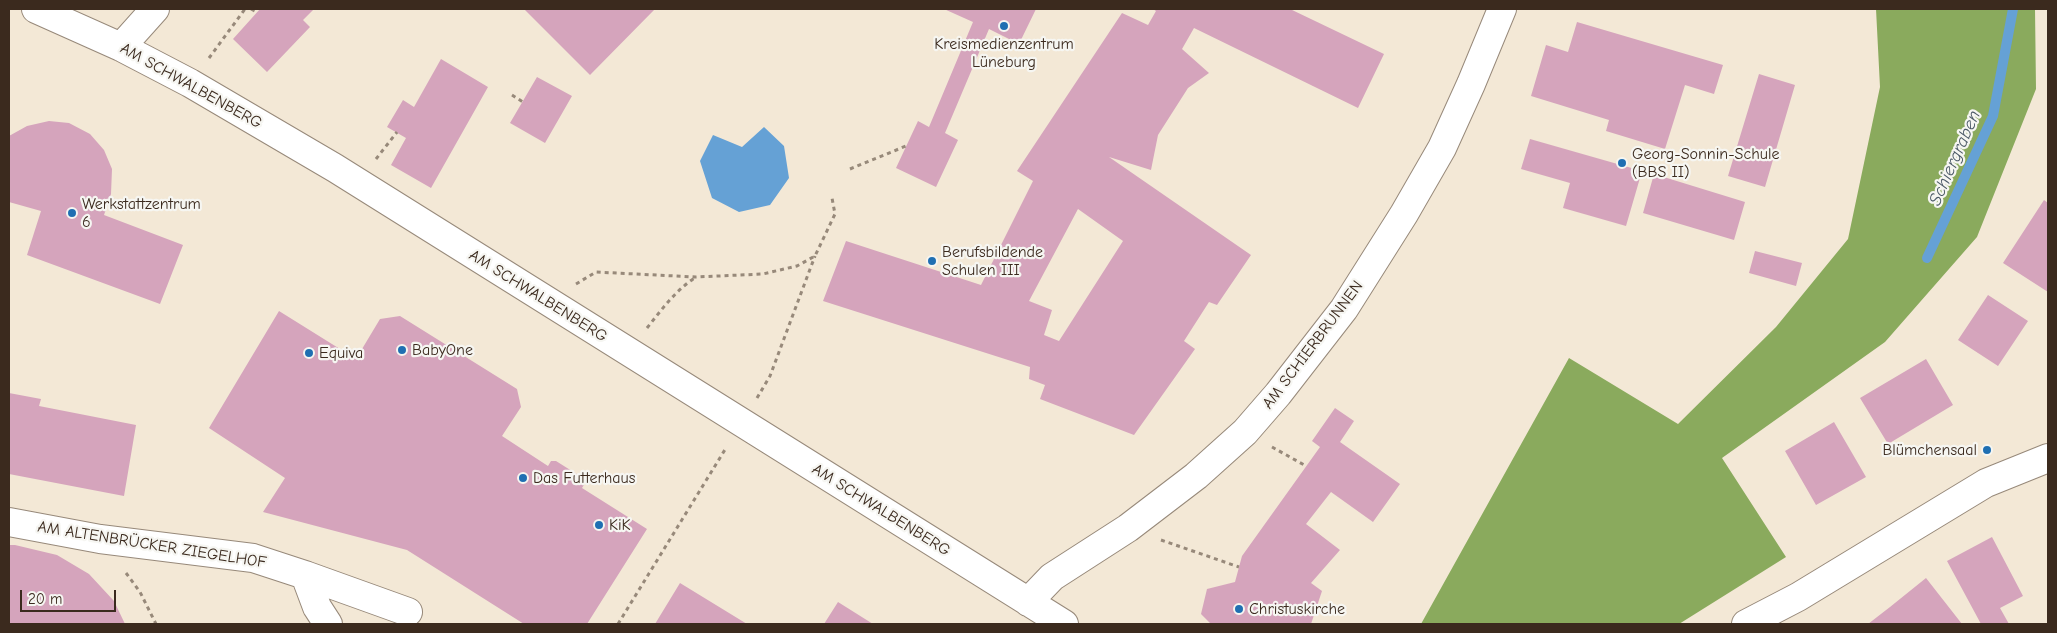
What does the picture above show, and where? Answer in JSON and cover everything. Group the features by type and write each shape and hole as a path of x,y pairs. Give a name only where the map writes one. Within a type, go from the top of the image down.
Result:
{"street":[{"name":"AM SCHWALBENBERG","path":"36,9 121,47 190,84 335,168 1028,602"},
{"path":"121,47 155,9"},
{"name":"AM SCHIERBRUNNEN","path":"1028,602 1052,577 1128,528 1196,476 1246,432 1278,394 1344,309 1404,214 1442,148 1472,84 1502,9"},
{"path":"1746,624 1798,597 1986,483 2048,458"},
{"name":"AM ALTENBRÜCKER ZIEGELHOF","path":"9,522 100,539 253,558 408,612"},
{"path":"305,575 317,607 328,624"},
{"path":"1028,602 1064,624"}],"path":[{"path":"190,84 245,9"},
{"path":"251,9 257,12"},
{"path":"512,96 523,102"},
{"path":"850,169 906,146"},
{"path":"770,376 815,256 835,214 832,198"},
{"path":"558,308 578,282 596,272 696,277 763,274 797,266 815,256"},
{"path":"662,308 684,285 696,277"},
{"path":"1246,432 1306,466"},
{"path":"618,624 729,444"},
{"path":"1128,528 1239,567"},
{"path":"100,539 140,592 156,624"}],"green space":[{"path":"1876,9 2035,9 2036,89 1977,237 1885,342 1722,458 1786,557 1679,624 1421,624 1569,358 1678,424 1776,327 1848,239 1880,87"}],"water":[{"path":"764,127 784,146 789,178 770,205 739,212 712,198 700,161 713,135 742,147"}],"building":[{"path":"260,9 314,9 303,20 310,27 267,72 233,39"},
{"path":"524,9 655,9 590,75"},
{"path":"944,9 1036,9 1019,44 989,29 945,133 958,140 936,187 896,168 918,121 929,127 973,22"},
{"path":"1153,9 1290,9 1384,54 1358,108 1194,28 1182,49 1209,73 1188,88 1158,135 1151,170 1109,157 1251,255 1217,305 1209,302 1184,341 1195,349 1134,435 1040,399 1045,385 1029,379 1030,367 823,301 846,241 981,285 1033,181 1017,171 1122,13 1148,25 1156,11","holes":["1078,209 1123,241 1059,341 1044,335 1052,310 1029,301"]},
{"path":"1577,22 1723,65 1714,94 1685,85 1665,149 1606,131 1609,120 1531,96 1546,45 1568,52"},
{"path":"441,59 488,87 431,188 391,165 406,138 387,127 403,100 414,107"},
{"path":"1759,74 1795,85 1765,187 1728,176"},
{"path":"537,77 572,96 545,143 510,123"},
{"name":"Werkstattzentrum 6","path":"49,121 69,123 90,134 104,150 112,169 111,194 104,215 183,245 160,304 27,255 41,211 9,202 9,136 27,126"},
{"path":"1530,139 1642,171 1626,226 1563,208 1570,183 1521,169"},
{"path":"1654,174 1745,202 1734,240 1643,213"},
{"path":"2044,200 2048,203 2048,292 2003,263"},
{"path":"1755,251 1802,263 1796,286 1749,273"},
{"path":"1988,295 2028,321 1998,366 1958,340"},
{"path":"279,311 356,359 380,319 400,316 517,389 521,407 502,436 548,466 551,461 556,461 583,478 585,483 582,488 647,529 587,624 524,624 407,550 263,512 285,478 209,428"},
{"path":"1926,359 1953,405 1888,444 1860,398"},
{"path":"9,393 41,399 39,406 136,425 124,496 9,474"},
{"path":"1335,408 1354,421 1340,442 1400,484 1373,522 1331,492 1306,524 1340,550 1311,583 1322,591 1311,624 1211,624 1201,614 1207,589 1235,582 1242,556 1320,447 1312,441"},
{"path":"1834,422 1866,477 1816,505 1785,451"},
{"path":"1992,537 2023,596 2000,608 2009,624 1981,624 1947,561"},
{"path":"9,545 57,555 89,574 114,601 125,624 9,624"},
{"path":"1926,578 1962,624 1868,624 1890,607"},
{"path":"680,583 747,624 655,624"},
{"path":"838,602 873,624 824,624"}],"waterway":[{"name":"Schiergraben","path":"1927,258 1993,116 2013,9"}],"place":[{"name":"Kreismedienzentrum Lüneburg","path":"1004,26"},
{"name":"Georg-Sonnin-Schule (BBS II)","path":"1622,163"},
{"name":"Werkstattzentrum 6","path":"72,213"},
{"name":"Berufsbildende Schulen III","path":"932,261"},
{"name":"BabyOne","path":"402,350"},
{"name":"Equiva","path":"309,353"},
{"name":"Blümchensaal","path":"1987,450"},
{"name":"Das Futterhaus","path":"523,478"},
{"name":"KiK","path":"599,525"},
{"name":"Christuskirche","path":"1239,609"}]}
